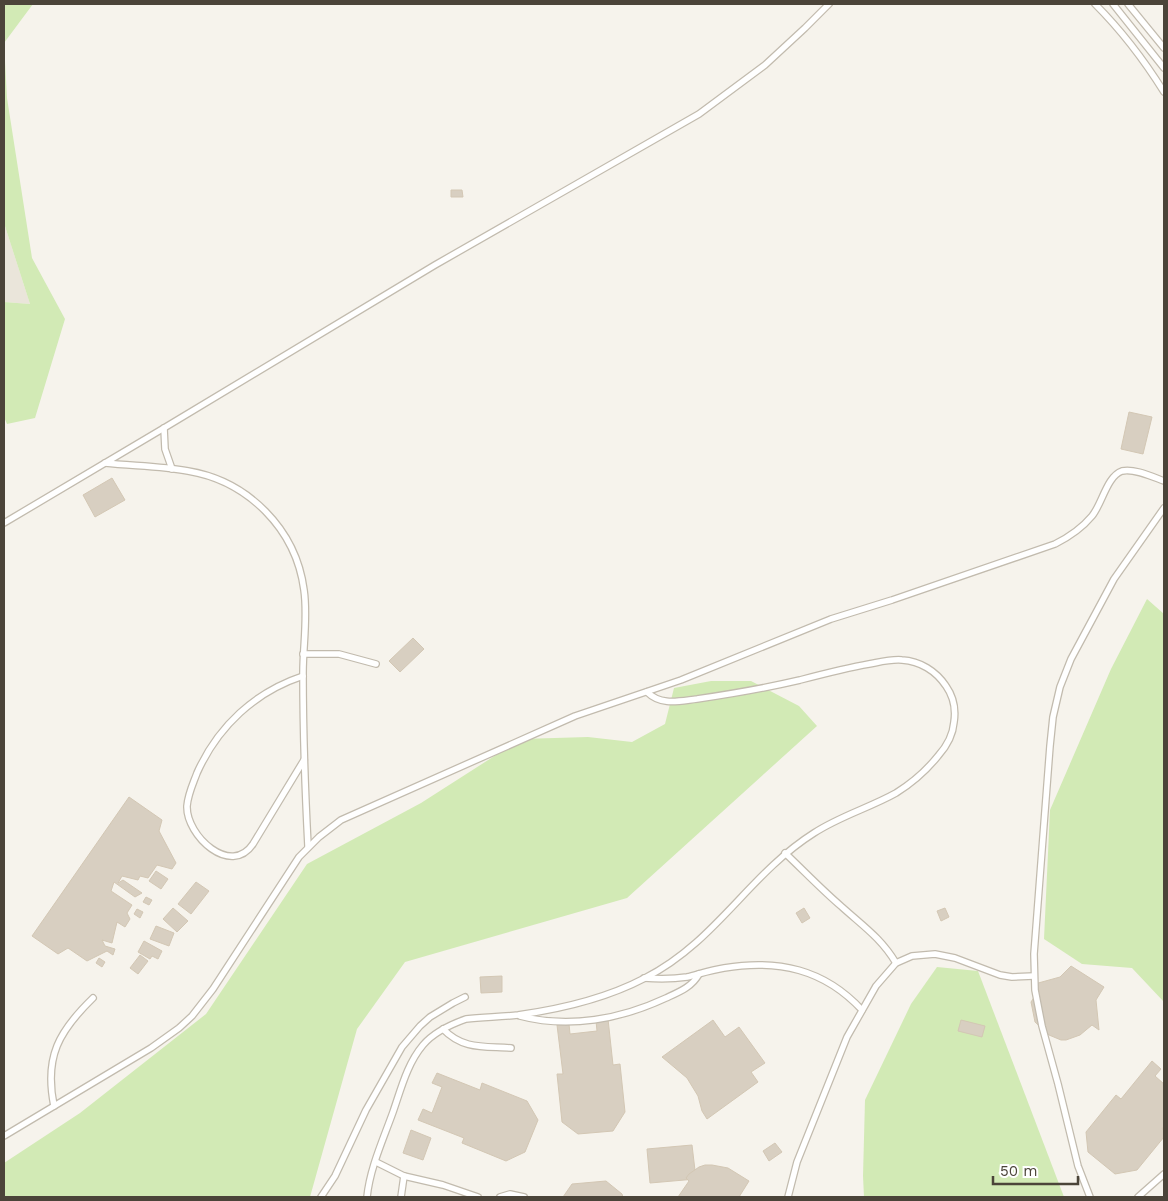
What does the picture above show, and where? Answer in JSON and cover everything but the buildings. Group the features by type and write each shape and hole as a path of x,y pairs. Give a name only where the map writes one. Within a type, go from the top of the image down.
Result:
{"lane":[{"path":"4,523 435,265 699,114 765,65 829,4"},
{"path":"1095,4 1120,31 1164,92"},
{"path":"1113,4 1164,68"},
{"path":"1128,4 1164,48"},
{"path":"164,428 165,449 172,469"},
{"path":"104,463 189,471 222,482 253,499 275,521 292,547 302,576 305,606 303,654 304,760 308,846"},
{"path":"4,1136 165,1038 192,1016 213,989 291,868 308,846 330,828 353,814 599,707 715,667 831,619 1055,544 1076,532 1092,515 1098,507 1111,479 1118,473 1128,471 1164,481"},
{"path":"1090,1197 1078,1166 1042,1026 1034,976 1035,937 1053,716 1060,687 1071,659 1114,579 1164,508"},
{"path":"303,654 339,654 364,659 376,664"},
{"path":"367,1197 376,1162 412,1062 425,1043 443,1029 466,1020 515,1015 576,1003 611,992 644,978 673,962 703,938 785,852 835,821 895,793 918,777 946,746 952,735 954,724 955,712 953,701 942,680 923,665 901,660 854,667 760,688 701,698 666,702 656,699 647,692"},
{"path":"303,676 275,687 251,702 231,721 214,743 200,767 189,793 188,816 195,832 207,846 221,854 237,856 246,852 253,844 304,760"},
{"path":"785,852 843,908 875,935 890,953 896,964"},
{"path":"788,1197 797,1162 838,1058 876,986 896,964 912,956 935,954 955,958 1000,975 1034,976"},
{"path":"644,978 674,979 724,968 751,965 789,968 807,972 830,982 842,990 862,1010"},
{"path":"515,1015 556,1022 596,1019 626,1014 643,1009 682,991 692,984 699,974"},
{"path":"54,1106 51,1074 58,1042 69,1023 93,998"},
{"path":"321,1197 335,1176 366,1110 402,1047 430,1017 465,998"},
{"path":"443,1029 455,1039 468,1045 512,1048"},
{"path":"376,1162 404,1176 443,1185 478,1197"},
{"path":"1138,1197 1164,1174"},
{"path":"401,1197 404,1176"},
{"path":"500,1197 510,1194 524,1197"}],"shaded area":[{"path":"4,223 30,304 4,302"}],"green space":[{"path":"4,4 33,4 4,43"},
{"path":"4,43 7,98 32,258 65,319 35,418 7,424 4,417 4,302 30,304 4,223"},
{"path":"1147,599 1164,614 1164,1002 1132,968 1082,964 1044,939 1050,810 1111,669"},
{"path":"711,681 751,681 799,706 817,726 627,898 405,962 357,1029 310,1197 4,1197 4,1163 80,1113 206,1014 307,864 421,803 521,739 588,737 632,742 665,724 674,688"},
{"path":"937,967 978,971 1064,1197 864,1197 865,1100 911,1004"}]}
